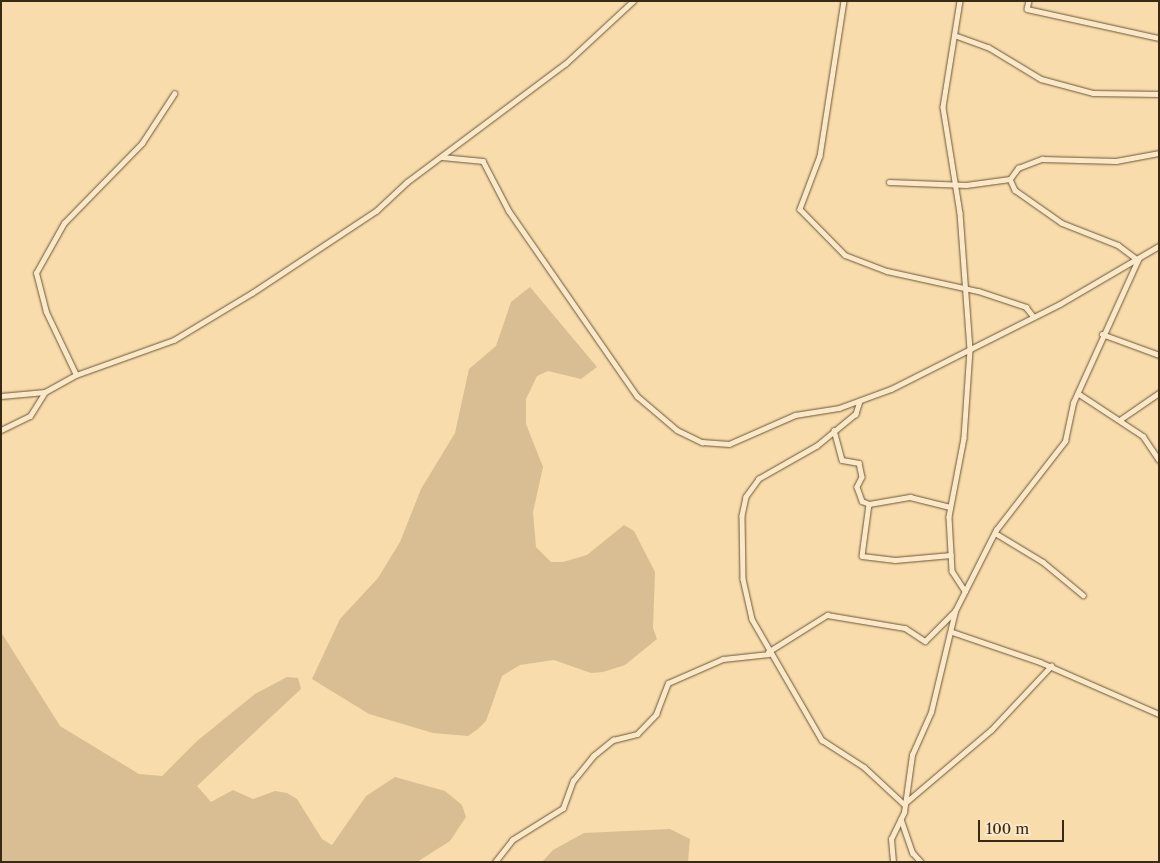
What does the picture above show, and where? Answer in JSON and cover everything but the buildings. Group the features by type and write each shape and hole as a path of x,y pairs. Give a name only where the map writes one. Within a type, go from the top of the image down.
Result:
{"street":[{"path":"1,396 45,392 76,374 174,340 376,211 442,157 565,64 633,1"},
{"path":"844,1 820,156 800,208 845,255 888,271 965,286 1026,307 1033,316"},
{"path":"960,1 957,36 943,107 952,182 960,213 970,350 964,438 950,507 952,571 965,591"},
{"path":"1029,1 1027,9 1159,38"},
{"path":"957,36 988,47 1041,79 1093,93 1159,94"},
{"path":"76,374 46,312 36,274 64,223 146,138 174,94"},
{"path":"889,182 952,182 966,185 1010,179 1018,168 1042,159 1116,161 1159,153"},
{"path":"442,157 483,161 509,211 594,328 617,368 637,396 677,430 702,442 729,444 794,415 860,402 970,350 1138,260 1159,246"},
{"path":"1010,179 1015,190 1062,223 1118,244 1138,260"},
{"path":"893,862 891,839 901,819 912,755 930,712 952,632 955,611 994,532 1065,441 1079,394 1102,334 1138,260"},
{"path":"1102,334 1159,355"},
{"path":"1,430 30,416 45,392"},
{"path":"1121,420 1159,393"},
{"path":"1079,394 1143,436 1159,460"},
{"path":"860,402 856,414 804,456 759,479 746,497 743,579 752,619 769,653 829,748 864,767 904,804"},
{"path":"834,430 842,460 859,463 862,477 857,487 862,501 870,504 910,497 950,507"},
{"path":"1154,454 1159,449"},
{"path":"870,504 862,556 895,560 951,555"},
{"path":"994,532 1043,562 1083,595"},
{"path":"495,862 512,840 563,808 573,781 592,756 613,740 637,734 656,714 668,683 723,659 769,653 827,615 905,628 925,641 955,611"},
{"path":"952,632 1051,666 1159,714"},
{"path":"904,804 991,730 1051,666"},
{"path":"901,819 913,853 921,862"}],"shaded area":[{"path":"530,287 597,367 581,379 548,371 537,376 526,399 526,424 543,467 533,512 536,547 551,562 563,562 587,555 624,525 634,531 655,572 653,628 657,639 625,665 603,672 591,673 554,660 520,665 502,676 486,721 478,729 468,736 433,733 369,714 312,679 340,619 378,578 400,542 421,489 455,433 469,369 496,346 511,302"},
{"path":"1,632 60,726 139,774 162,776 197,741 255,694 287,677 298,678 301,689 197,786 211,802 233,790 253,799 275,791 287,793 297,799 322,839 332,845 366,796 395,777 445,791 462,805 466,817 450,841 417,862 1,862"},
{"path":"670,829 690,839 688,862 542,862 553,850 584,833"}]}
